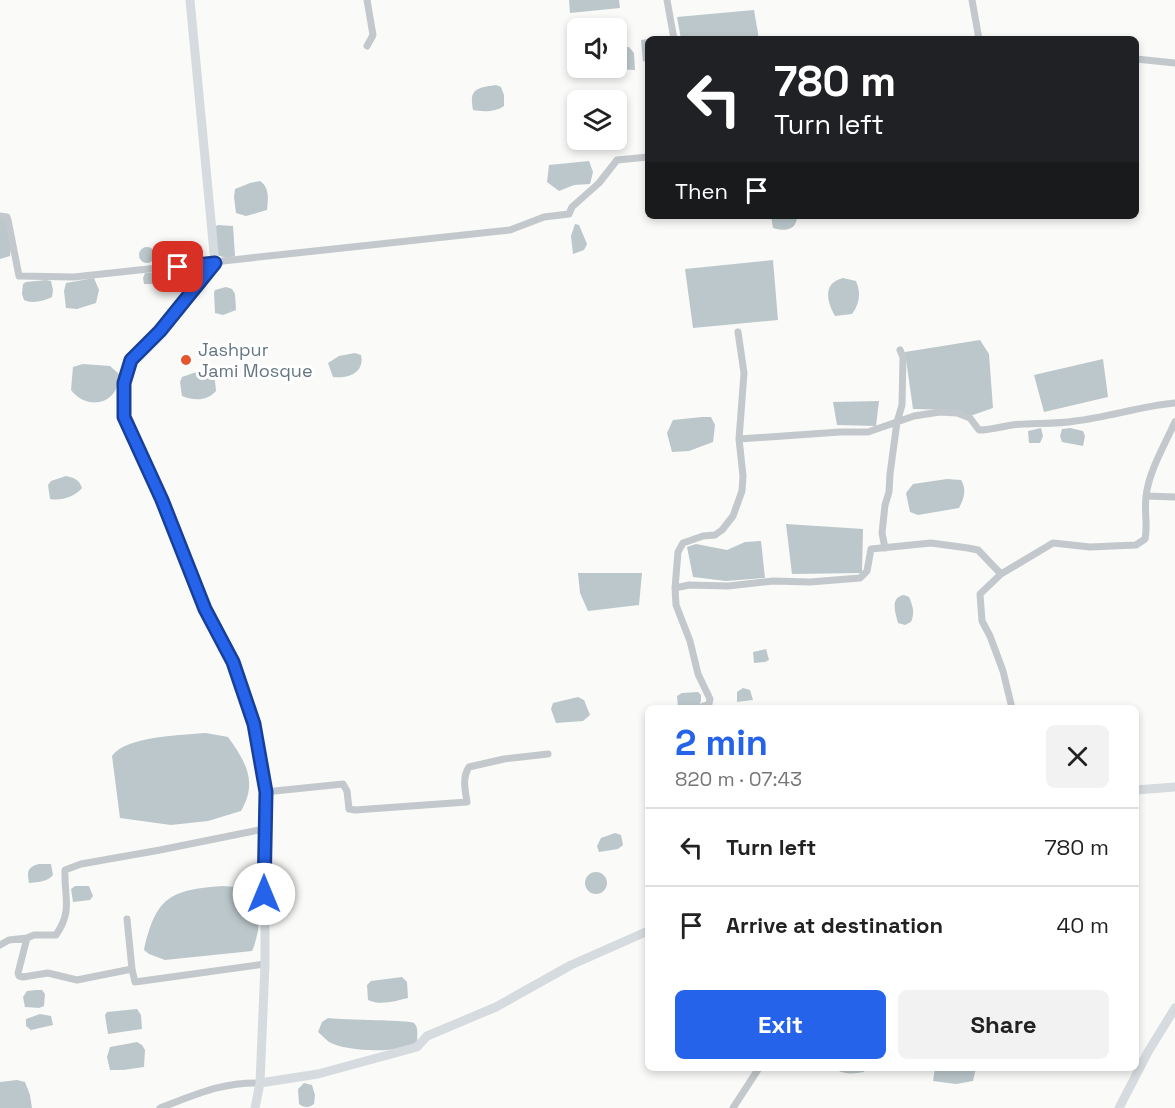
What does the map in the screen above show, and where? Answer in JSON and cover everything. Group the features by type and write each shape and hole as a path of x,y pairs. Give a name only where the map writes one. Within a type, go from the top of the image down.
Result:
{"street":[{"path":"190,0 215,263 160,331 131,360 124,383 124,417 162,500 205,609 233,662 254,724 266,792 265,964 260,1083 255,1108"},
{"path":"367,46 373,35 368,0"},
{"path":"667,0 673,36"},
{"path":"972,0 978,36"},
{"path":"1139,59 1175,63"},
{"path":"0,216 7,217 18,274 21,277 74,277 510,230 544,217 569,214 572,207 599,183 617,160 645,158"},
{"path":"706,705 710,699 698,674 690,641 681,621 676,605 675,588 680,547 683,543 695,538 715,535 723,530 733,516 742,491 743,476 739,440 744,373 738,332"},
{"path":"885,548 882,533 885,505 890,492 897,422 902,405 903,357 900,350"},
{"path":"739,440 868,432 914,416 940,412 957,413 970,418 979,430 992,430 1022,423 1046,424 1078,421 1148,406 1175,404"},
{"path":"1011,705 1003,671 990,636 981,621 980,594 1001,574 1053,543 1090,546 1136,545 1145,539 1146,496 1157,461 1175,422"},
{"path":"1146,496 1175,497"},
{"path":"675,588 689,585 728,586 773,581 810,582 860,578 867,571 871,549 931,543 978,550 1001,574"},
{"path":"266,792 343,784 347,791 349,809 355,810 467,801 464,783 465,774 470,767 504,759 548,754"},
{"path":"1139,790 1175,787"},
{"path":"0,945 9,940 34,935 56,935 67,915 65,870 81,864 264,829"},
{"path":"127,920 135,982 265,964"},
{"path":"160,1108 218,1086 239,1082 260,1083 318,1074 417,1047 427,1036 496,1007 571,965 645,932"},
{"path":"27,938 21,967 18,970 19,976 48,973 77,980 132,969"},
{"path":"1139,1069 1175,1008"},
{"path":"1139,1060 1148,1052"},
{"path":"733,1108 757,1071"},
{"path":"1119,1108 1138,1071"}],"shaded area":[{"path":"569,0 619,0 620,8 570,13"},
{"path":"754,10 758,36 680,36 677,17"},
{"path":"645,39 645,61 643,61 641,40"},
{"path":"627,47 634,53 635,70 627,70"},
{"path":"496,85 501,87 504,106 489,111 473,110 472,98 475,91"},
{"path":"589,161 593,172 590,184 574,185 559,191 547,182 549,165"},
{"path":"260,181 267,190 267,210 246,216 236,213 235,189"},
{"path":"0,218 6,218 11,246 10,256 0,259"},
{"path":"772,219 796,219 790,229 773,228"},
{"path":"575,224 579,225 587,244 584,250 573,254 571,236"},
{"path":"233,226 235,256 226,258 217,255 214,227"},
{"path":"144,247 150,247 155,255 153,261 144,263 139,258 139,252"},
{"path":"773,260 778,320 693,328 685,269"},
{"path":"158,272 161,282 144,284 145,273"},
{"path":"94,278 99,290 96,303 77,309 66,308 64,291 66,283"},
{"path":"843,278 856,281 859,290 858,302 852,314 835,316 828,299 829,289 836,280"},
{"path":"51,281 52,297 38,302 24,300 23,284"},
{"path":"226,287 232,289 235,294 236,310 223,315 215,313 215,290"},
{"path":"980,340 989,354 993,408 970,416 958,410 913,409 905,352"},
{"path":"355,353 361,355 362,361 358,370 350,376 333,377 328,363 339,356"},
{"path":"1103,359 1108,397 1044,412 1034,375"},
{"path":"83,364 110,366 119,374 118,384 109,398 94,403 78,397 71,390 73,367"},
{"path":"211,367 214,371 216,391 209,397 200,399 182,396 180,382 182,377"},
{"path":"879,401 876,426 837,425 833,402"},
{"path":"711,417 715,425 713,442 689,451 672,452 667,433 673,420"},
{"path":"1041,428 1043,436 1040,443 1029,443 1028,431"},
{"path":"1062,429 1083,431 1085,436 1083,446 1062,442 1060,436"},
{"path":"66,476 76,479 82,488 67,498 50,499 48,485 51,481"},
{"path":"947,479 961,480 963,483 964,494 959,508 918,515 910,512 906,493 913,484"},
{"path":"786,524 863,529 862,573 792,574"},
{"path":"761,541 765,578 726,581 693,577 687,547 696,544 727,550 745,542"},
{"path":"578,573 642,573 639,605 588,611 580,593"},
{"path":"904,595 909,597 913,613 911,622 905,625 898,623 895,606 897,599"},
{"path":"766,649 769,660 754,663 753,652"},
{"path":"743,688 750,690 753,700 737,702 737,692"},
{"path":"698,692 701,695 699,705 678,705 677,696 682,693"},
{"path":"578,697 584,700 590,715 583,721 556,723 551,709 553,703"},
{"path":"206,733 228,737 245,764 249,791 241,811 208,821 171,825 120,818 112,756 119,749 142,740"},
{"path":"615,833 621,835 623,845 618,849 599,852 597,846 601,838"},
{"path":"39,864 51,864 53,875 39,882 29,883 29,870"},
{"path":"596,872 604,875 607,883 604,891 596,894 588,891 585,883 588,875"},
{"path":"75,886 89,886 93,896 90,900 73,902 71,889"},
{"path":"222,886 252,888 258,902 259,919 252,951 165,960 144,950 154,918 168,900 190,890"},
{"path":"402,977 407,982 408,998 383,1003 368,1000 367,985 371,981"},
{"path":"42,990 45,994 44,1006 25,1007 23,997 27,991"},
{"path":"137,1009 141,1015 142,1029 108,1034 105,1015 107,1012"},
{"path":"40,1014 51,1016 53,1025 31,1030 26,1026 26,1019"},
{"path":"328,1018 414,1023 417,1030 417,1042 410,1046 387,1050 348,1048 329,1042 318,1032 322,1022"},
{"path":"137,1042 145,1050 144,1067 110,1070 107,1057 110,1047"},
{"path":"839,1071 864,1071 852,1073"},
{"path":"935,1071 975,1071 973,1081 956,1084 933,1081"},
{"path":"17,1080 25,1082 32,1108 0,1108 0,1082"},
{"path":"304,1083 312,1085 315,1095 314,1104 308,1107 299,1104 298,1089"}],"place":[{"name":"Jashpur Jami Mosque","path":"186,360"}],"route":[{"path":"178,267 215,263 160,331 131,360 124,383 124,417 162,500 205,609 233,662 254,724 266,792 264,894"}]}
